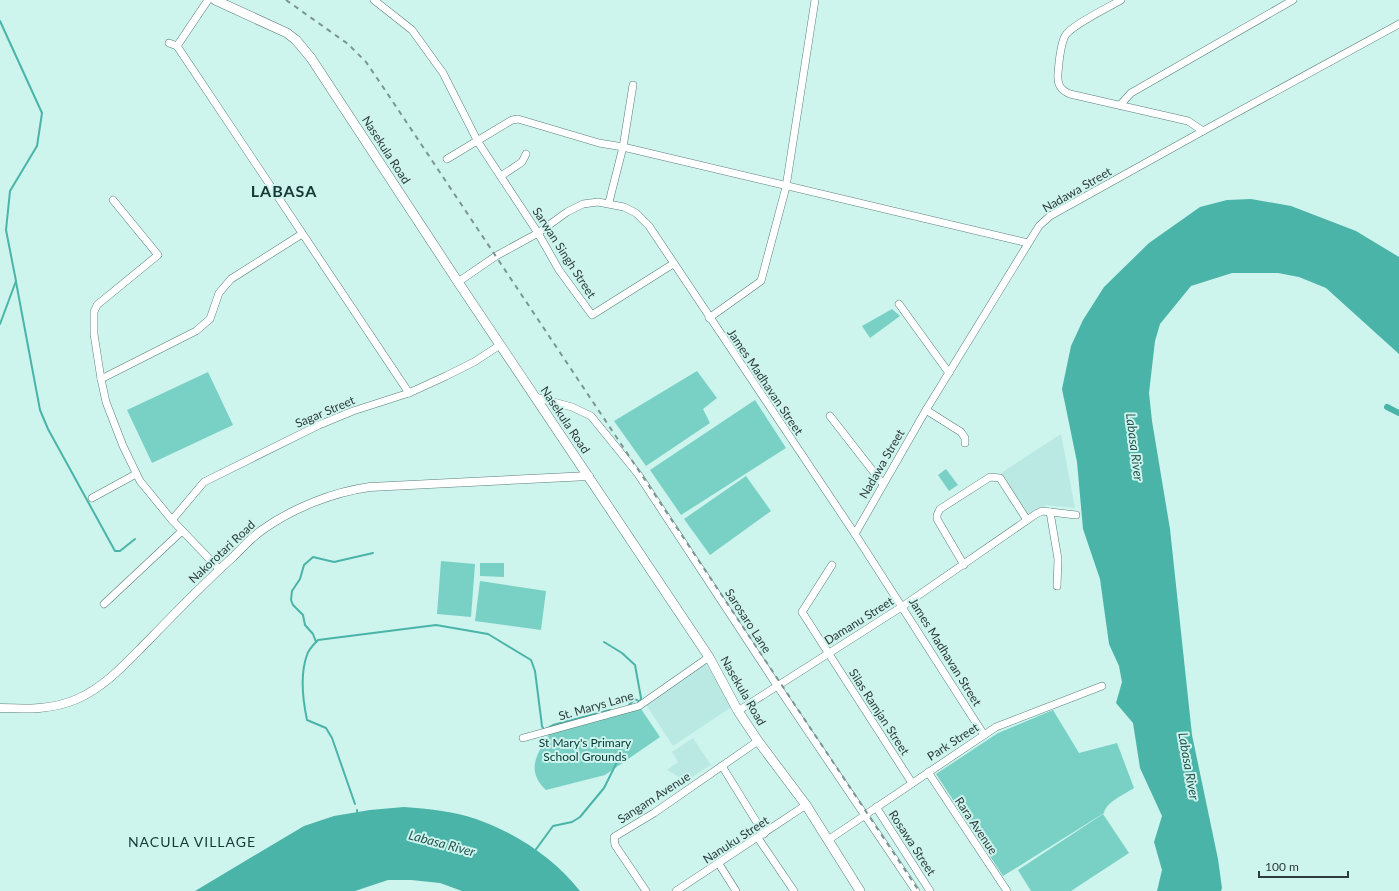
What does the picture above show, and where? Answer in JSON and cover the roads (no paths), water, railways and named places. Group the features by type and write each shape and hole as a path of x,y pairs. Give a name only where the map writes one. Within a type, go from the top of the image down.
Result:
{"main road":[{"name":"Nasekula Road","path":"215,0 287,33 303,47 709,657 738,711 758,741 806,805 860,891"}],"street":[{"path":"177,46 208,0"},
{"name":"Sarwan Singh Street","path":"374,0 412,30 443,73 478,142 538,233 560,270 592,315 673,264"},
{"path":"709,318 761,281 786,187 815,0"},
{"path":"1121,0 1067,33 1064,37 1058,84 1063,92 1188,121 1202,131"},
{"path":"1120,104 1131,93 1293,0"},
{"name":"Nadawa Street","path":"855,534 926,410 1017,265 1028,243 1039,226 1050,216 1202,131 1399,24"},
{"path":"169,43 177,46 409,393"},
{"path":"608,202 623,148 633,85"},
{"path":"447,159 478,142 512,120 518,119 599,144 623,148 1028,243"},
{"path":"501,176 522,162 526,154"},
{"path":"113,200 158,255 97,305 94,312 94,334 106,402 140,481 172,520 219,569"},
{"name":"James Madhavan Street","path":"458,282 496,256 538,233 574,208 598,202 608,202 636,213 649,226 709,318 855,534 903,606 984,735"},
{"path":"101,379 196,331 210,319 219,294 231,279 302,234"},
{"path":"899,304 949,373"},
{"name":"Sagar Street","path":"172,520 204,482 319,425 353,411 409,393 474,362 500,345"},
{"name":"Sarosaro Lane","path":"535,397 572,407 591,416 638,474 778,687 866,814 916,891"},
{"path":"926,410 961,432 965,438 965,443"},
{"path":"830,416 883,484"},
{"path":"92,498 136,474"},
{"name":"Nakorotari Road","path":"0,708 42,709 78,699 97,688 117,672 219,569 261,531 279,520 329,496 347,490 370,487 589,476"},
{"path":"964,565 937,519 940,509 990,477 995,476 1000,478 1026,520"},
{"name":"Damanu Street","path":"738,711 778,687 780,683 903,606 964,565 1026,520 1042,511 1076,515"},
{"path":"1050,512 1058,559 1057,586"},
{"path":"104,604 182,531"},
{"name":"Silas Ramjan Street","path":"832,565 802,612 912,783"},
{"name":"St. Marys Lane","path":"523,738 639,706 709,657"},
{"name":"Park Street","path":"828,840 928,772 1006,722 1102,686"},
{"name":"Sangam Avenue","path":"646,891 615,845 614,837 654,813 758,741"},
{"path":"722,766 794,891"},
{"name":"Rara Avenue","path":"928,772 1007,891"},
{"name":"Nanuku Street","path":"676,891 719,864 806,805"},
{"name":"Rosawa Street","path":"876,807 930,891"},
{"path":"719,864 736,891"}],"water":[{"name":"Labasa River","path":"1251,199 1291,206 1356,231 1399,257 1399,354 1326,288 1299,277 1278,273 1232,273 1191,286 1160,324 1155,341 1149,393 1152,421 1170,529 1192,735 1218,859 1222,888 1221,891 1157,891 1162,870 1154,842 1162,816 1140,768 1133,723 1116,703 1122,682 1119,666 1109,644 1100,579 1083,529 1077,462 1062,389 1071,346 1083,320 1104,287 1149,243 1200,207 1227,200"},
{"name":"Labasa River","path":"404,807 449,812 476,819 491,825 520,839 546,857 570,879 580,891 462,891 440,883 411,880 388,880 355,891 195,891 304,826 334,816 370,810"}],"waterway":[{"path":"0,21 42,113 37,146 10,191 6,230 16,281 0,324"},
{"path":"16,282 40,410 48,429 115,551 120,551 135,539"},
{"path":"1387,407 1399,413"},
{"path":"316,642 313,634 305,625 303,615 293,605 291,600 292,591 300,579 304,565 313,557 334,562 373,553"},
{"path":"355,804 332,738 326,728 307,720 303,696 303,670 308,653 311,647 318,640 436,625 488,634 531,660 535,671 542,726 544,730 553,725 610,710"},
{"path":"604,642 622,653 635,665 641,698 640,702 635,699 629,705"},
{"path":"534,852 553,826 572,822 580,817 604,788 619,758"}],"railway":[{"path":"286,0 348,44 366,62 919,891"}],"district":[{"name":"LABASA","path":"284,191"},
{"name":"NACULA VILLAGE","path":"192,842"}],"park label":[{"name":"St Mary's Primary School Grounds","path":"585,750"}]}
